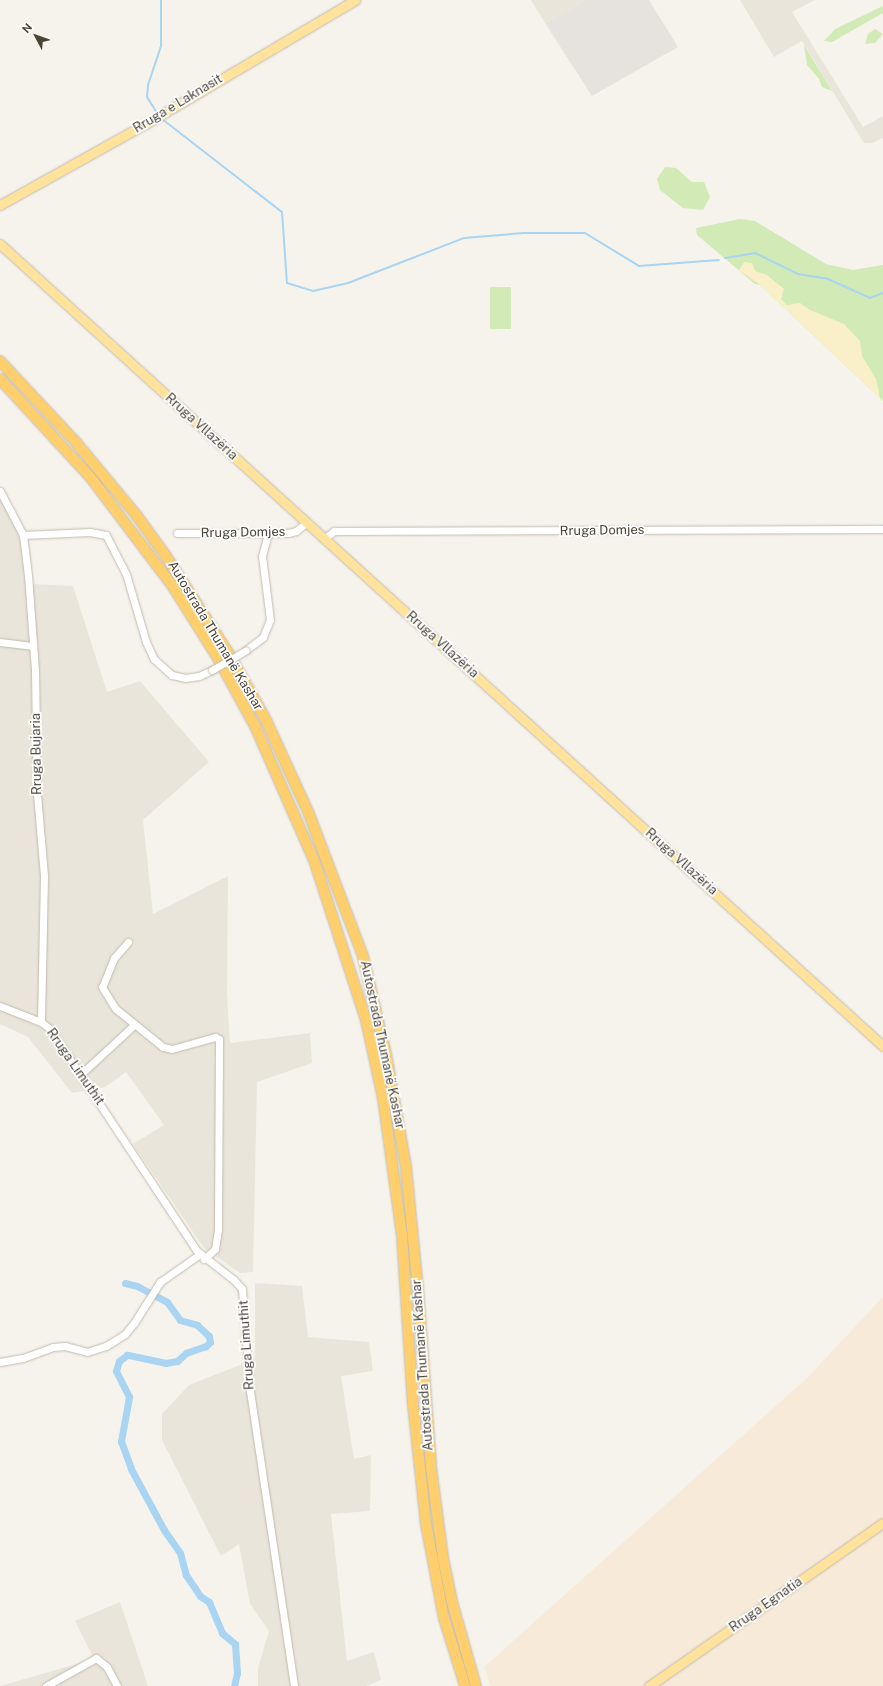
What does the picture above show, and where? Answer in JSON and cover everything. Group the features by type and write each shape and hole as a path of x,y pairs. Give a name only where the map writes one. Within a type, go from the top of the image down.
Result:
{"highway":[{"name":"Autostrada Thumanë Kashar","path":"0,362 92,461 166,556 229,654 266,720 309,814 363,956 378,1016 405,1160 419,1308 425,1411 435,1508 443,1558 471,1661 476,1686"},
{"name":"Autostrada Thumanë Kashar","path":"0,379 87,473 172,586 219,660 255,726 313,858 366,1020 383,1098 402,1235 418,1462 428,1541 450,1650 457,1672 465,1686"},
{"path":"471,1661 482,1686"},
{"path":"457,1672 458,1686"}],"main road":[{"name":"Rruga e Laknasit","path":"0,205 147,123 355,0"},
{"name":"Rruga Vllazëria","path":"0,244 883,1046"},
{"name":"Rruga Egnatia","path":"649,1686 883,1523"}],"street":[{"name":"Rruga Bujaria","path":"0,491 23,535 36,692 37,794 44,876 41,1022"},
{"name":"Rruga Domjes","path":"177,533 268,534 296,531 306,523"},
{"name":"Rruga Domjes","path":"324,539 334,531 883,529"},
{"path":"23,535 90,532 106,535 126,574 146,642 154,659 172,675 184,678 199,676 212,670 246,650 263,637 270,620 262,556 268,534"},
{"path":"0,642 32,646"},
{"path":"0,1362 23,1358 53,1347 64,1346 94,1351 125,1334 146,1305 160,1282 214,1250 218,1230 219,1039 215,1037 172,1049 163,1047 116,1009 102,987 114,958 128,942"},
{"path":"0,1006 41,1022"},
{"name":"Rruga Limuthit","path":"41,1022 57,1038 202,1257 234,1280 244,1294 250,1390 294,1686"},
{"path":"81,1074 134,1025"},
{"path":"46,1686 96,1658 107,1667 117,1686"}],"shaded area":[{"path":"531,0 587,0 545,23"},
{"path":"587,0 649,0 678,47 592,96 545,23"},
{"path":"740,0 815,0 792,12 863,127 883,116 883,138 872,143 864,143 802,41 774,57"},
{"path":"0,497 25,538 31,584 73,586 107,692 140,681 209,762 143,820 153,914 228,876 227,993 230,1043 310,1033 312,1063 257,1082 253,1272 240,1273 204,1248 133,1144 164,1125 126,1072 105,1087 72,1093 28,1037 0,1024"},
{"path":"255,1283 302,1286 308,1337 369,1342 373,1371 341,1376 354,1459 371,1455 370,1511 331,1514 347,1661 374,1652 381,1680 366,1686 258,1686 258,1668 269,1631 250,1604 239,1544 221,1556 162,1440 162,1414 189,1385 255,1359"},
{"path":"883,1297 883,1686 491,1686 484,1667 808,1377"},
{"path":"120,1602 148,1686 0,1686 94,1659 75,1621"}],"green space":[{"path":"883,6 883,13 832,42 824,41 835,29"},
{"path":"875,29 883,34 875,43 865,44 868,34"},
{"path":"804,45 832,91 822,87 819,79 807,65"},
{"path":"665,167 676,168 692,182 704,182 710,197 703,210 683,208 660,190 657,179"},
{"path":"740,219 755,221 826,264 853,270 883,265 883,401 760,285 755,284 697,235 696,228"},
{"path":"490,287 511,287 511,329 490,329"}],"sand":[{"path":"744,262 752,263 755,271 767,275 784,289 781,299 787,305 800,303 810,310 844,324 860,341 862,356 876,379 880,398 760,285 739,270"}],"waterway":[{"path":"157,113 147,97 148,85 161,46 161,0"},
{"path":"162,119 282,212 287,283 313,291 348,283 464,238 524,233 585,233 639,266 719,260"},
{"path":"725,258 755,253 798,274 828,279 870,298 883,293"},
{"path":"125,1283 137,1286 167,1302 180,1320 197,1325 209,1336 210,1342 206,1346 186,1353 177,1361 166,1363 127,1355 119,1361 116,1371 129,1397 121,1441 131,1469 164,1530 180,1553 186,1575 200,1596 209,1602 222,1633 235,1644 237,1673 234,1686"}]}
